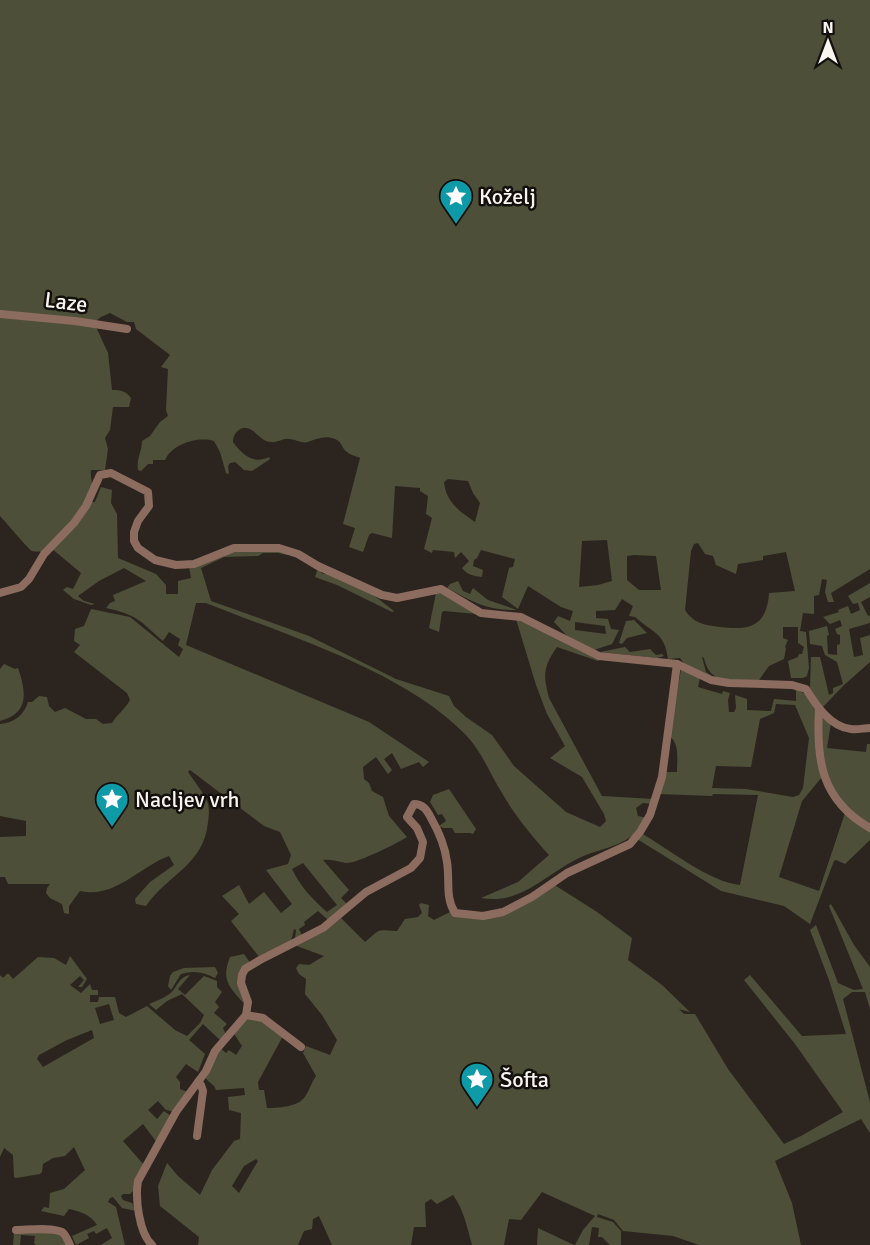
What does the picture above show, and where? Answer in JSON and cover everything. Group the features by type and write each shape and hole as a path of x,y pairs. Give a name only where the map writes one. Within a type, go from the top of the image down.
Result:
{"street":[{"name":"Laze","path":"0,314 75,321 127,329"},
{"path":"0,593 21,587 44,554 74,523 86,506 100,475 111,473 148,492 149,506 138,521 134,541 138,548 155,560 176,565 194,564 234,548 279,548 382,595 397,598 441,589 481,613 520,617 599,656 677,664 711,680 729,683 792,685 806,689 819,709 836,723 849,730 870,728"},
{"path":"152,1245 146,1238 139,1212 136,1192 138,1181 176,1112 206,1071 214,1051 246,1015 249,1002 241,983 245,969 323,928 366,892 406,872 420,858 423,838 407,817 414,804 420,804 427,810 442,836 448,864 450,905 455,913 483,916 503,912 532,897 567,873 630,844 650,815 662,777 677,664"},
{"path":"819,709 818,748 825,779 844,811 870,828"},
{"path":"246,1015 263,1018 301,1047"},
{"path":"197,1136 203,1091 198,1082"},
{"path":"16,1230 41,1229 62,1232 70,1245"}],"green space":[{"path":"0,0 870,0 870,569 831,593 834,602 828,602 825,592 827,580 822,579 819,595 814,596 814,614 803,613 800,631 806,632 809,668 807,676 791,678 788,661 802,654 804,647 798,643 798,627 783,627 783,638 788,640 784,659 769,666 759,680 733,681 718,678 712,674 702,657 706,672 715,678 685,665 680,658 668,659 661,639 635,617 629,616 633,606 622,599 615,610 596,611 596,618 608,619 611,629 619,630 612,644 594,650 569,638 554,622 558,616 570,621 573,611 561,607 528,586 518,609 502,597 509,568 513,567 515,559 481,550 473,566 483,570 482,577 471,575 462,568 469,561 461,552 455,558 454,552 433,550 432,553 424,549 432,518 426,514 428,496 420,491 420,488 395,486 392,538 372,533 369,535 363,552 349,547 355,528 343,524 360,458 348,453 335,439 324,437 306,442 287,439 271,442 264,440 250,429 243,428 234,435 233,442 236,446 253,459 269,457 270,459 252,471 244,470 235,462 230,463 229,474 226,473 214,441 208,440 193,441 179,446 168,454 165,460 153,460 153,464 148,464 141,471 138,470 142,441 150,436 160,422 168,416 166,410 168,369 161,367 170,355 136,329 134,322 127,322 110,313 97,320 96,327 108,353 112,390 123,391 131,398 129,407 113,407 110,430 105,438 108,449 105,470 91,470 92,484 85,501 72,520 42,552 30,549 0,516","holes":["448,479 468,481 480,503 475,522 450,501 444,482","607,540 612,581 579,587 582,541","698,543 705,554 713,556 716,565 736,574 738,564 763,560 763,556 786,552 795,591 769,593 765,612 756,624 732,628 700,623 685,610 691,551 694,544","627,556 656,556 661,590 639,590 627,580","575,622 605,626 606,634 575,630"]},
{"path":"101,487 112,490 111,503 117,514 118,558 156,574 166,585 166,594 178,594 178,581 191,578 189,566 215,557 249,550 289,554 263,553 258,556 224,557 201,568 211,601 309,636 396,679 449,696 454,706 466,717 492,735 514,766 566,812 600,827 606,821 604,814 582,777 550,758 565,746 547,714 516,619 601,659 598,661 557,647 549,660 546,671 549,698 602,796 654,799 653,804 643,803 636,808 638,816 647,818 626,840 577,859 531,888 508,897 481,898 518,882 549,855 512,810 481,756 466,735 440,712 410,692 344,657 206,603 196,603 186,645 369,722 429,762 423,767 419,762 401,769 392,753 384,759 392,770 388,774 376,757 363,767 364,779 369,783 372,791 383,797 389,816 407,837 377,853 351,862 323,860 349,890 341,898 348,905 328,920 318,911 299,929 303,938 295,939 296,930 294,929 291,941 260,958 231,921 239,914 222,896 239,885 249,904 264,892 281,913 292,904 266,870 288,864 291,855 280,832 264,826 190,770 188,772 208,804 209,816 205,837 200,849 192,859 164,885 146,906 136,904 135,899 150,882 174,865 169,856 116,886 93,892 80,891 69,906 69,914 64,913 62,904 50,898 46,893 50,884 8,884 5,877 0,877 0,837 26,836 26,821 0,816 0,724 18,718 28,702 32,702 39,696 47,697 49,706 55,712 65,708 86,719 96,719 103,724 112,723 126,706 130,700 127,693 74,652 80,645 74,641 75,629 84,626 91,609 130,617 179,657 183,649 178,645 180,639 169,632 163,641 138,620 125,613 106,608 115,601 113,595 146,581 124,568 99,581 78,596 84,601 95,604 91,605 74,599 63,590 67,587 73,589 81,573 51,548 89,502 95,502","holes":["303,863 337,905 327,912 307,892 292,869"]},
{"path":"318,568 321,573 327,572 372,594 394,611 315,577"},
{"path":"458,581 463,591 470,594 473,588 488,600 517,610 488,607 447,588"},
{"path":"870,583 870,597 861,602 868,616 870,615 870,623 849,629 854,657 863,655 860,638 870,635 870,662 822,708 810,688 811,657 820,657 829,695 833,693 833,688 843,684 837,662 825,655 822,646 810,644 809,631 827,626 828,654 837,655 840,635 835,629 842,626 840,620 830,624 823,617 839,612 838,610 848,606 851,614 860,610 858,603 853,604 848,596"},
{"path":"436,593 444,594 477,614 444,611 439,632 429,628"},
{"path":"634,620 647,633 627,638 622,644 619,643 626,621"},
{"path":"625,647 630,652 650,649 656,655 664,656 657,658 600,652"},
{"path":"4,664 18,668 24,693 17,713 0,721 0,669"},
{"path":"681,670 700,678 698,687 722,694 723,691 730,693 729,712 734,712 736,708 735,695 747,699 747,710 771,711 774,699 796,701 796,689 805,694 817,710 817,757 822,777 802,801 779,877 819,891 845,813 870,830 870,840 845,864 834,861 810,924 784,906 721,891 637,839 641,833 715,878 740,885 758,795 659,794 665,772 677,772 676,747 669,736","holes":["776,704 795,705 809,738 803,788 799,795 793,797 746,789 712,788 716,766 751,767 760,719 774,713"]},
{"path":"821,717 831,723 827,748 866,752 867,744 870,744 870,826 841,804 823,770"},
{"path":"449,789 476,829 473,834 455,833 452,828 439,826 446,821 442,814 438,815 430,802 433,795"},
{"path":"553,884 632,938 628,960 662,985 690,1012 679,1009 684,1014 695,1014 728,1069 784,1144 843,1112 795,1044 744,980 750,975 802,1036 846,1034 810,930 816,925 838,983 854,990 863,989 829,906 831,904 854,945 870,967 870,1009 865,992 852,992 843,999 870,1102 870,1133 861,1119 775,1161 792,1203 801,1245 699,1245 673,1236 623,1231 614,1220 598,1214 597,1217 613,1222 621,1231 621,1245 610,1245 602,1237 598,1237 599,1228 592,1227 589,1245 575,1245 583,1230 595,1216 542,1192 521,1220 509,1219 504,1245 472,1245 463,1213 453,1195 437,1204 431,1199 425,1203 426,1227 414,1227 411,1245 332,1245 319,1216 313,1219 312,1229 304,1231 298,1245 198,1245 199,1237 160,1206 158,1186 167,1163 200,1195 212,1170 234,1141 240,1139 241,1113 229,1110 228,1097 245,1095 244,1088 216,1090 205,1077 220,1048 226,1053 229,1050 236,1055 242,1046 233,1032 247,1019 259,1018 283,1036 258,1082 259,1090 264,1090 267,1108 292,1105 306,1096 316,1076 303,1053 306,1046 330,1055 337,1040 322,1015 305,994 306,979 299,974 296,968 299,964 309,965 324,956 294,945 322,933 341,918 365,942 379,931 397,931 405,919 418,917 422,913 419,905 421,903 429,905 428,916 434,920 454,910 497,914","holes":["256,1159 258,1161 239,1193 232,1186 244,1166"]},
{"path":"244,954 251,964 240,974 247,1007 232,989 226,973 230,957"},
{"path":"70,956 87,979 82,987 78,987 84,980 80,976 70,985 81,993 90,984 92,990 98,990 98,995 90,995 90,1002 98,1002 99,997 115,997 119,1013 126,1017 147,1006 175,1030 187,1036 200,1023 204,1015 182,994 167,1001 156,1010 149,1004 168,995 182,978 190,975 178,989 185,995 204,976 217,981 217,987 222,992 215,1002 219,1007 214,1013 227,1024 223,1028 226,1035 221,1041 203,1024 189,1040 205,1054 198,1072 186,1064 176,1077 180,1082 180,1089 188,1092 175,1112 166,1110 158,1101 148,1110 157,1119 164,1111 171,1116 158,1144 143,1124 123,1141 144,1165 134,1190 130,1194 121,1196 123,1200 132,1203 136,1211 122,1208 113,1197 108,1202 116,1207 125,1245 101,1245 112,1238 107,1228 96,1234 94,1231 87,1234 89,1238 76,1245 72,1236 97,1225 91,1218 69,1209 64,1216 41,1211 44,1207 49,1208 50,1193 64,1189 85,1170 74,1147 65,1156 53,1158 43,1164 40,1174 16,1178 14,1177 13,1155 4,1148 0,1157 0,975 3,978 9,974 13,979 38,957 54,958 66,965","holes":["109,1004 114,1020 100,1024 95,1008","92,1030 94,1038 43,1067 37,1059 39,1055 67,1040"]},
{"path":"215,967 218,973 215,978 198,972 190,972 181,974 171,990 168,986 173,972 184,968"},
{"path":"538,1228 574,1245 537,1245"},
{"path":"30,1231 56,1233 67,1245 36,1245 35,1236 21,1235 20,1245 13,1245 14,1233"}],"place":[{"name":"Koželj","path":"456,225"},
{"name":"Nacljev vrh","path":"112,828"},
{"name":"Šofta","path":"477,1108"}]}
